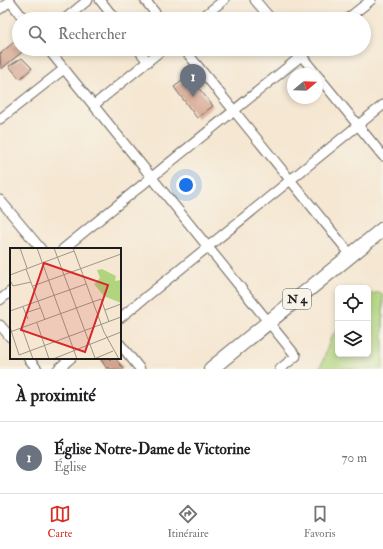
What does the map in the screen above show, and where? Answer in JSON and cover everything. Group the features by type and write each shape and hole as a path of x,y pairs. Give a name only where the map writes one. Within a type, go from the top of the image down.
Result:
{"main road":[{"name":"N 4","path":"211,369 383,229"}],"street":[{"path":"73,12 88,0"},
{"path":"100,0 109,12"},
{"path":"145,0 154,12"},
{"path":"209,12 224,0"},
{"path":"255,0 265,12"},
{"path":"356,12 371,0"},
{"path":"0,9 9,1 18,12"},
{"path":"54,56 296,356 280,369"},
{"path":"143,56 148,62"},
{"path":"94,105 155,56"},
{"path":"190,56 351,255"},
{"path":"64,248 234,110 296,56"},
{"path":"301,56 311,68"},
{"path":"0,119 64,69"},
{"path":"323,82 383,156"},
{"path":"121,317 383,105"},
{"path":"0,200 40,248"},
{"path":"0,300 10,292"},
{"path":"0,325 10,337"},
{"path":"121,345 140,369"},
{"path":"29,359 37,369"},
{"path":"58,369 70,359"}],"green space":[{"path":"380,292 383,295 383,369 321,369 331,337 335,332 335,357 371,357 371,294"}],"building":[{"path":"12,44 12,56 17,56 1,69 0,54"},
{"path":"22,58 32,68 20,79 9,66"},
{"path":"189,76 213,106 197,118 174,87"},
{"path":"101,359 116,359 124,369 110,369 109,367 107,369"}],"place":[{"name":"Église Notre-Dame de Victorine","path":"193,97"}]}
